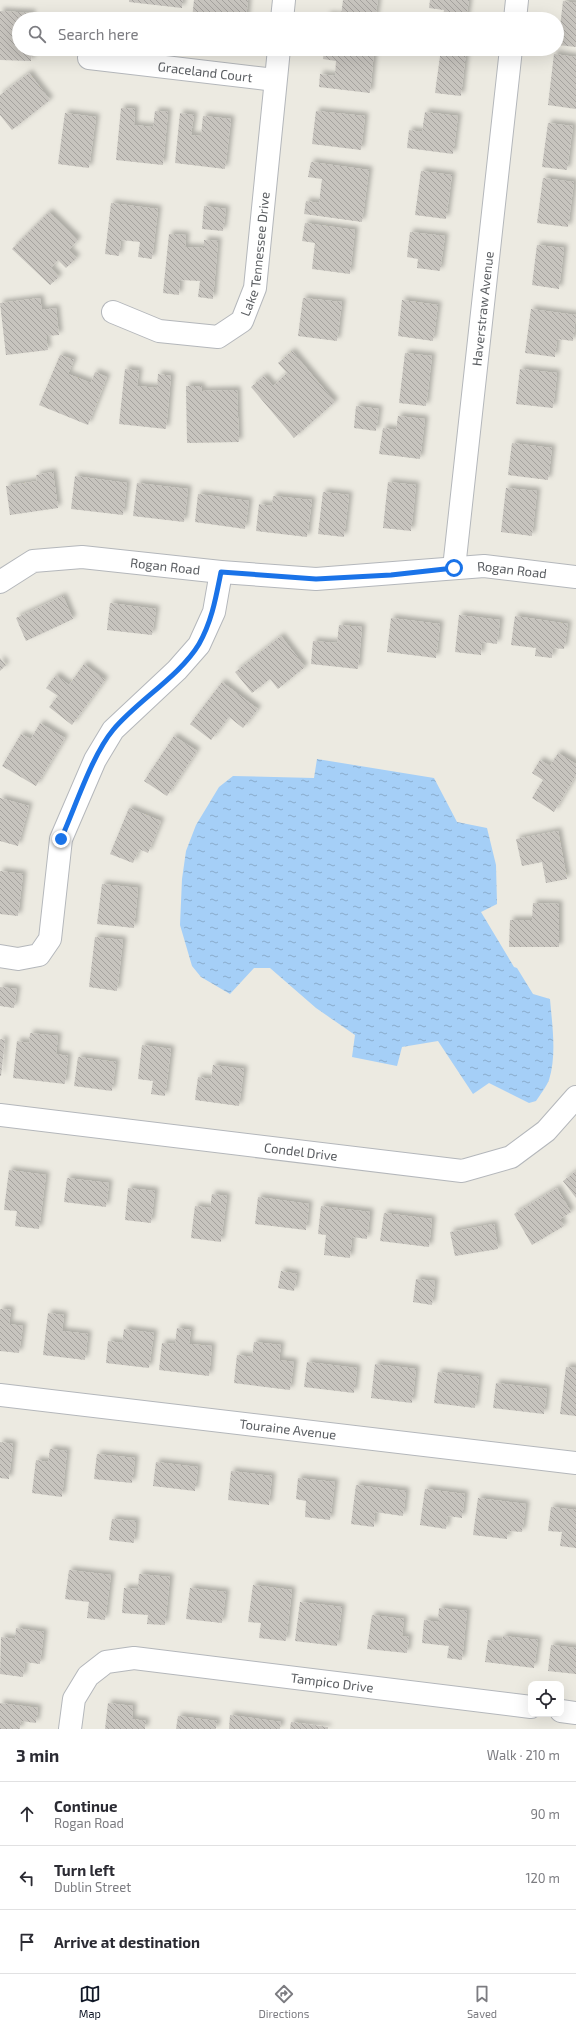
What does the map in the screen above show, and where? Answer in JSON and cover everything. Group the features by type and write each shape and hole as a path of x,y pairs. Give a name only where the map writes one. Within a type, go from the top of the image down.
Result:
{"street":[{"path":"283,12 284,0"},
{"path":"516,12 517,0"},
{"name":"Lake Tennessee Drive","path":"113,312 159,331 218,337 242,321 255,288 278,56"},
{"name":"Haverstraw Avenue","path":"454,568 510,56"},
{"name":"Graceland Court","path":"89,58 275,80"},
{"name":"Rogan Road","path":"0,582 34,560 82,557 221,572 316,579 391,575 484,566 576,577"},
{"path":"0,956 18,959 39,955 50,939 61,839 95,760 113,730 177,670 198,645 214,612 221,572"},
{"name":"Condel Drive","path":"0,1115 462,1171 511,1157 546,1131 576,1097"},
{"name":"Touraine Avenue","path":"0,1395 576,1463"},
{"name":"Tampico Drive","path":"70,1729 74,1699 88,1676 106,1662 134,1658 528,1707"},
{"path":"564,1711 576,1713"}],"water":[{"path":"317,759 434,778 457,822 487,828 496,865 497,904 481,912 514,967 517,968 533,994 550,999 553,1060 549,1080 536,1101 529,1103 489,1083 473,1094 438,1041 402,1047 397,1066 352,1057 355,1035 316,1008 270,968 254,968 230,994 201,977 192,966 180,925 182,879 186,851 196,825 219,787 233,776 314,778"}],"building":[{"path":"129,0 183,0 182,8 129,2"},
{"path":"194,0 248,0 247,12 193,12"},
{"path":"343,0 378,0 376,12 342,12"},
{"path":"430,0 469,0 467,12 444,12 444,10 429,8"},
{"path":"563,1 576,3 576,47 564,46 564,12 562,12"},
{"path":"0,11 16,12 12,12 12,56 31,56 31,61 0,60"},
{"path":"323,56 374,56 370,93 319,87 320,74 335,76 336,61 323,59"},
{"path":"440,56 466,56 461,96 435,93"},
{"path":"554,56 576,57 576,109 548,105"},
{"path":"29,73 50,100 12,130 0,115 0,95"},
{"path":"121,108 135,109 134,125 153,127 155,111 168,112 163,165 116,160"},
{"path":"316,111 365,116 361,150 312,144"},
{"path":"425,112 458,116 453,154 407,148 409,130 422,132"},
{"path":"65,113 96,117 89,168 58,164"},
{"path":"180,113 194,115 191,135 201,136 203,116 231,119 225,169 175,163"},
{"path":"548,123 573,126 567,170 542,167"},
{"path":"311,162 369,170 362,222 304,214 306,201 319,203 322,179 308,177"},
{"path":"421,171 452,175 446,219 415,215"},
{"path":"543,178 574,182 568,227 537,223"},
{"path":"111,203 158,209 152,259 138,257 140,242 121,240 119,256 105,254"},
{"path":"204,206 226,209 223,231 202,229"},
{"path":"49,212 78,240 69,250 77,258 66,268 58,260 51,268 59,277 50,285 12,249"},
{"path":"305,223 355,230 350,274 312,269 315,243 302,241"},
{"path":"410,232 445,236 440,271 417,268 418,259 407,257"},
{"path":"169,234 186,235 185,247 204,248 204,240 218,241 213,299 198,297 200,281 180,280 179,295 163,293"},
{"path":"537,245 564,248 559,289 532,285"},
{"path":"40,298 42,310 56,308 59,335 46,336 48,350 6,355 0,303"},
{"path":"303,298 342,302 337,341 298,336"},
{"path":"402,300 438,305 433,341 398,336"},
{"path":"531,309 576,315 573,341 557,339 555,357 525,353"},
{"path":"292,351 335,402 294,438 251,387 264,376 273,386 287,373 278,363"},
{"path":"405,353 432,356 426,406 399,403"},
{"path":"60,355 74,360 68,374 91,383 95,372 107,377 88,425 39,405"},
{"path":"125,369 139,371 137,386 157,388 158,374 171,376 166,429 119,424"},
{"path":"520,369 557,373 553,408 516,404"},
{"path":"186,386 201,386 202,391 237,390 239,442 187,443"},
{"path":"356,406 379,409 376,431 354,428"},
{"path":"398,416 425,419 420,459 379,454 383,428 396,430"},
{"path":"512,443 552,448 548,480 508,475"},
{"path":"53,472 58,508 10,515 6,486 37,481 36,475"},
{"path":"75,476 127,483 123,515 71,509"},
{"path":"388,482 416,485 411,531 383,528"},
{"path":"137,483 188,489 184,522 133,516"},
{"path":"506,488 537,491 532,536 501,532"},
{"path":"323,492 349,495 344,537 318,534"},
{"path":"198,494 249,501 245,529 195,522"},
{"path":"273,496 312,500 307,537 256,531 259,504 272,506"},
{"path":"63,596 73,619 26,641 16,618"},
{"path":"110,603 156,609 152,635 107,630"},
{"path":"459,615 500,620 497,644 482,642 481,655 455,652"},
{"path":"515,616 568,624 564,649 553,648 552,658 535,656 536,648 511,645"},
{"path":"391,618 440,624 436,658 387,652"},
{"path":"339,625 362,627 358,669 311,664 313,641 337,643"},
{"path":"281,636 305,667 278,689 270,679 252,693 235,672"},
{"path":"0,658 6,665 0,671"},
{"path":"84,664 105,680 72,725 49,707 58,696 46,688 56,675 69,685"},
{"path":"222,682 258,709 243,728 229,717 211,740 190,724"},
{"path":"40,723 65,738 36,786 2,766 21,734 31,739"},
{"path":"174,736 197,751 167,796 144,781"},
{"path":"558,753 576,764 576,775 554,812 532,798 543,780 532,773 540,760 550,766"},
{"path":"0,798 29,806 18,846 0,841"},
{"path":"129,808 161,821 148,853 139,849 133,863 110,854"},
{"path":"558,831 567,879 546,883 542,862 522,866 516,839"},
{"path":"0,871 23,874 18,916 0,914"},
{"path":"102,884 138,888 134,928 97,924"},
{"path":"533,903 559,904 559,947 509,947 510,920 532,920"},
{"path":"95,937 123,940 117,991 89,987"},
{"path":"0,987 17,989 14,1008 0,1006"},
{"path":"30,1033 58,1036 56,1054 68,1056 65,1084 13,1078 17,1041 29,1043"},
{"path":"0,1039 5,1040 1,1076 0,1076"},
{"path":"142,1045 171,1049 165,1096 151,1094 153,1081 138,1079"},
{"path":"78,1057 116,1062 112,1091 74,1086"},
{"path":"213,1065 244,1069 239,1106 195,1100 198,1077 211,1079"},
{"path":"9,1170 46,1175 39,1229 15,1226 17,1211 4,1210"},
{"path":"576,1171 576,1198 563,1181"},
{"path":"67,1178 109,1183 106,1207 64,1202"},
{"path":"128,1188 155,1191 151,1223 125,1220"},
{"path":"557,1188 571,1212 560,1219 564,1226 532,1245 514,1214"},
{"path":"212,1194 227,1196 221,1242 191,1238 195,1206 210,1208"},
{"path":"258,1197 309,1204 306,1230 255,1224"},
{"path":"321,1206 370,1212 367,1239 352,1237 350,1258 324,1255 326,1235 318,1234"},
{"path":"384,1213 432,1219 429,1247 380,1241"},
{"path":"494,1224 498,1249 455,1256 450,1232"},
{"path":"281,1271 297,1274 294,1291 278,1288"},
{"path":"416,1279 435,1281 432,1305 413,1302"},
{"path":"0,1309 11,1310 9,1324 23,1326 19,1353 0,1351"},
{"path":"48,1313 64,1315 62,1331 88,1334 85,1360 43,1355"},
{"path":"177,1328 191,1330 189,1344 212,1346 209,1376 159,1370 162,1343 175,1344"},
{"path":"124,1329 154,1333 149,1368 106,1363 108,1341 122,1343"},
{"path":"254,1342 281,1345 279,1360 294,1362 290,1390 234,1383 237,1355 252,1357"},
{"path":"307,1362 357,1368 354,1393 304,1387"},
{"path":"375,1364 416,1369 412,1403 371,1398"},
{"path":"566,1367 576,1368 576,1416 560,1414"},
{"path":"438,1372 479,1377 475,1408 434,1403"},
{"path":"496,1383 547,1389 544,1414 493,1408"},
{"path":"0,1442 13,1444 9,1479 0,1478"},
{"path":"50,1449 67,1451 62,1497 32,1493 36,1460 48,1462"},
{"path":"97,1454 135,1458 132,1483 94,1479"},
{"path":"156,1462 198,1467 195,1491 153,1486"},
{"path":"231,1471 272,1476 269,1505 228,1500"},
{"path":"298,1478 335,1482 330,1520 305,1517 306,1501 296,1499"},
{"path":"356,1485 406,1491 403,1516 375,1512 374,1527 351,1524"},
{"path":"425,1489 465,1494 462,1518 448,1516 446,1529 420,1525"},
{"path":"478,1498 526,1504 522,1532 508,1531 507,1539 473,1535"},
{"path":"551,1507 576,1510 576,1548 560,1546 562,1532 548,1531"},
{"path":"112,1519 136,1521 134,1543 109,1540"},
{"path":"69,1570 111,1575 105,1620 87,1618 89,1602 65,1599"},
{"path":"139,1574 170,1577 165,1625 147,1624 148,1615 122,1613 124,1588 138,1589"},
{"path":"253,1585 292,1590 286,1641 259,1638 261,1623 248,1622"},
{"path":"190,1588 226,1592 222,1623 186,1619"},
{"path":"300,1602 342,1607 337,1646 295,1641"},
{"path":"439,1608 467,1611 462,1660 447,1658 449,1646 422,1643 424,1620 438,1622"},
{"path":"372,1615 404,1619 402,1636 409,1637 407,1653 367,1649"},
{"path":"16,1628 44,1632 40,1664 25,1662 23,1677 0,1674 1,1637 15,1639"},
{"path":"503,1636 538,1640 534,1668 485,1662 488,1640 502,1641"},
{"path":"551,1645 576,1648 576,1674 548,1671"},
{"path":"0,1703 38,1708 36,1723 21,1721 20,1729 0,1729"},
{"path":"108,1703 133,1706 132,1719 146,1721 145,1729 105,1729"},
{"path":"230,1715 281,1722 280,1729 229,1729"},
{"path":"178,1716 217,1721 216,1729 176,1729"},
{"path":"291,1722 328,1727 328,1729 290,1729"}],"route":[{"path":"61,839 95,760 113,730 177,670 198,645 214,612 221,572 316,579 391,575 454,568"}]}
